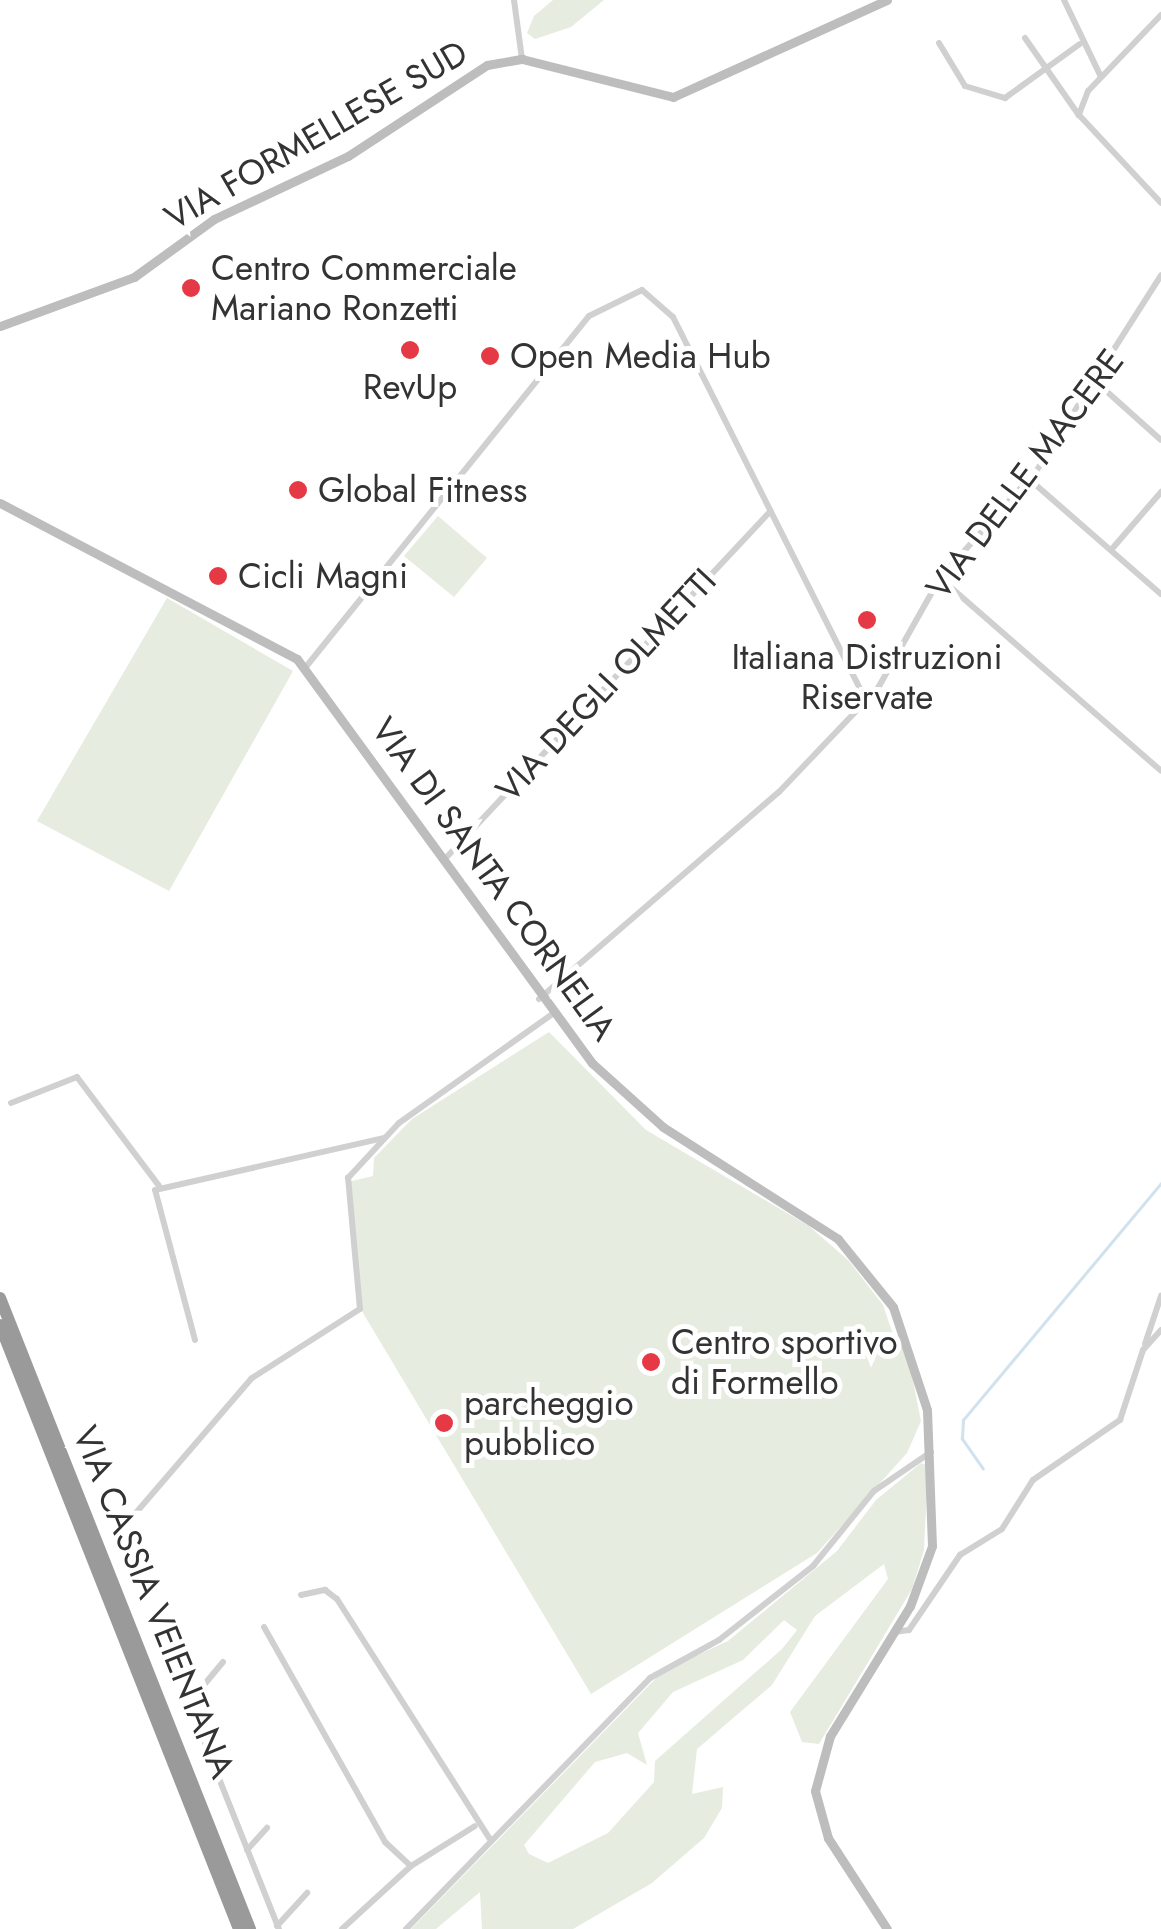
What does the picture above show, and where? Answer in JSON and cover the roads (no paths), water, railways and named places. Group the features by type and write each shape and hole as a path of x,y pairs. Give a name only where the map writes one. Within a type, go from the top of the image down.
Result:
{"highway":[{"name":"VIA CASSIA VEIENTANA","path":"0,1298 250,1929"},
{"name":"VIA CASSIA VEIENTANA","path":"0,1326 239,1929"}],"street":[{"path":"514,0 522,59"},
{"name":"VIA FORMELLESE SUD","path":"0,326 129,280 214,218 348,156 478,70 522,59 674,98 887,0"},
{"path":"1064,0 1080,44 1101,77"},
{"path":"1079,115 1101,77 1161,14"},
{"path":"1025,38 1044,72 1079,115 1161,203"},
{"path":"939,42 977,93 1005,98 1080,44"},
{"name":"VIA DELLE MACERE","path":"539,1000 779,792 866,700 940,578 1029,479 1161,276"},
{"path":"305,668 586,319 628,292 650,292 667,306 866,700"},
{"path":"1104,389 1161,440"},
{"path":"1029,479 1161,594"},
{"path":"1111,550 1161,492"},
{"name":"VIA DI SANTA CORNELIA","path":"0,503 274,644 305,668 550,1015 650,1118 797,1208 859,1260 907,1335 932,1452 932,1546 894,1632"},
{"name":"VIA DEGLI OLMETTI","path":"442,861 771,511"},
{"path":"940,578 1161,772"},
{"path":"116,1536 252,1378 360,1309 344,1193 353,1172 384,1138 550,1015"},
{"path":"12,1103 80,1078 159,1186"},
{"path":"159,1186 384,1138"},
{"path":"159,1186 152,1206 195,1340"},
{"path":"887,1929 828,1838 815,1791 830,1736 894,1632 909,1630 960,1555 1002,1528 1034,1480 1120,1420 1161,1296"},
{"path":"1144,1350 1161,1330"},
{"path":"406,1929 663,1667 719,1640 812,1566 874,1491 932,1452"},
{"path":"301,1596 325,1590 338,1599 475,1826 490,1840"},
{"path":"264,1627 384,1842 411,1866"},
{"path":"223,1662 190,1703 278,1928 307,1893"},
{"path":"342,1929 411,1866 475,1826"},
{"path":"247,1850 267,1828"}],"waterway":[{"path":"983,1469 962,1439 963,1420 1161,1183"}],"place":[{"name":"Centro Commerciale Mariano Ronzetti","path":"191,288"},
{"name":"RevUp","path":"410,350"},
{"name":"Open Media Hub","path":"490,356"},
{"name":"Global Fitness","path":"298,490"},
{"name":"Cicli Magni","path":"218,576"},
{"name":"Italiana Distruzioni Riservate","path":"867,620"},
{"name":"Centro sportivo di Formello","path":"651,1362"},
{"name":"parcheggio pubblico","path":"444,1423"}]}
